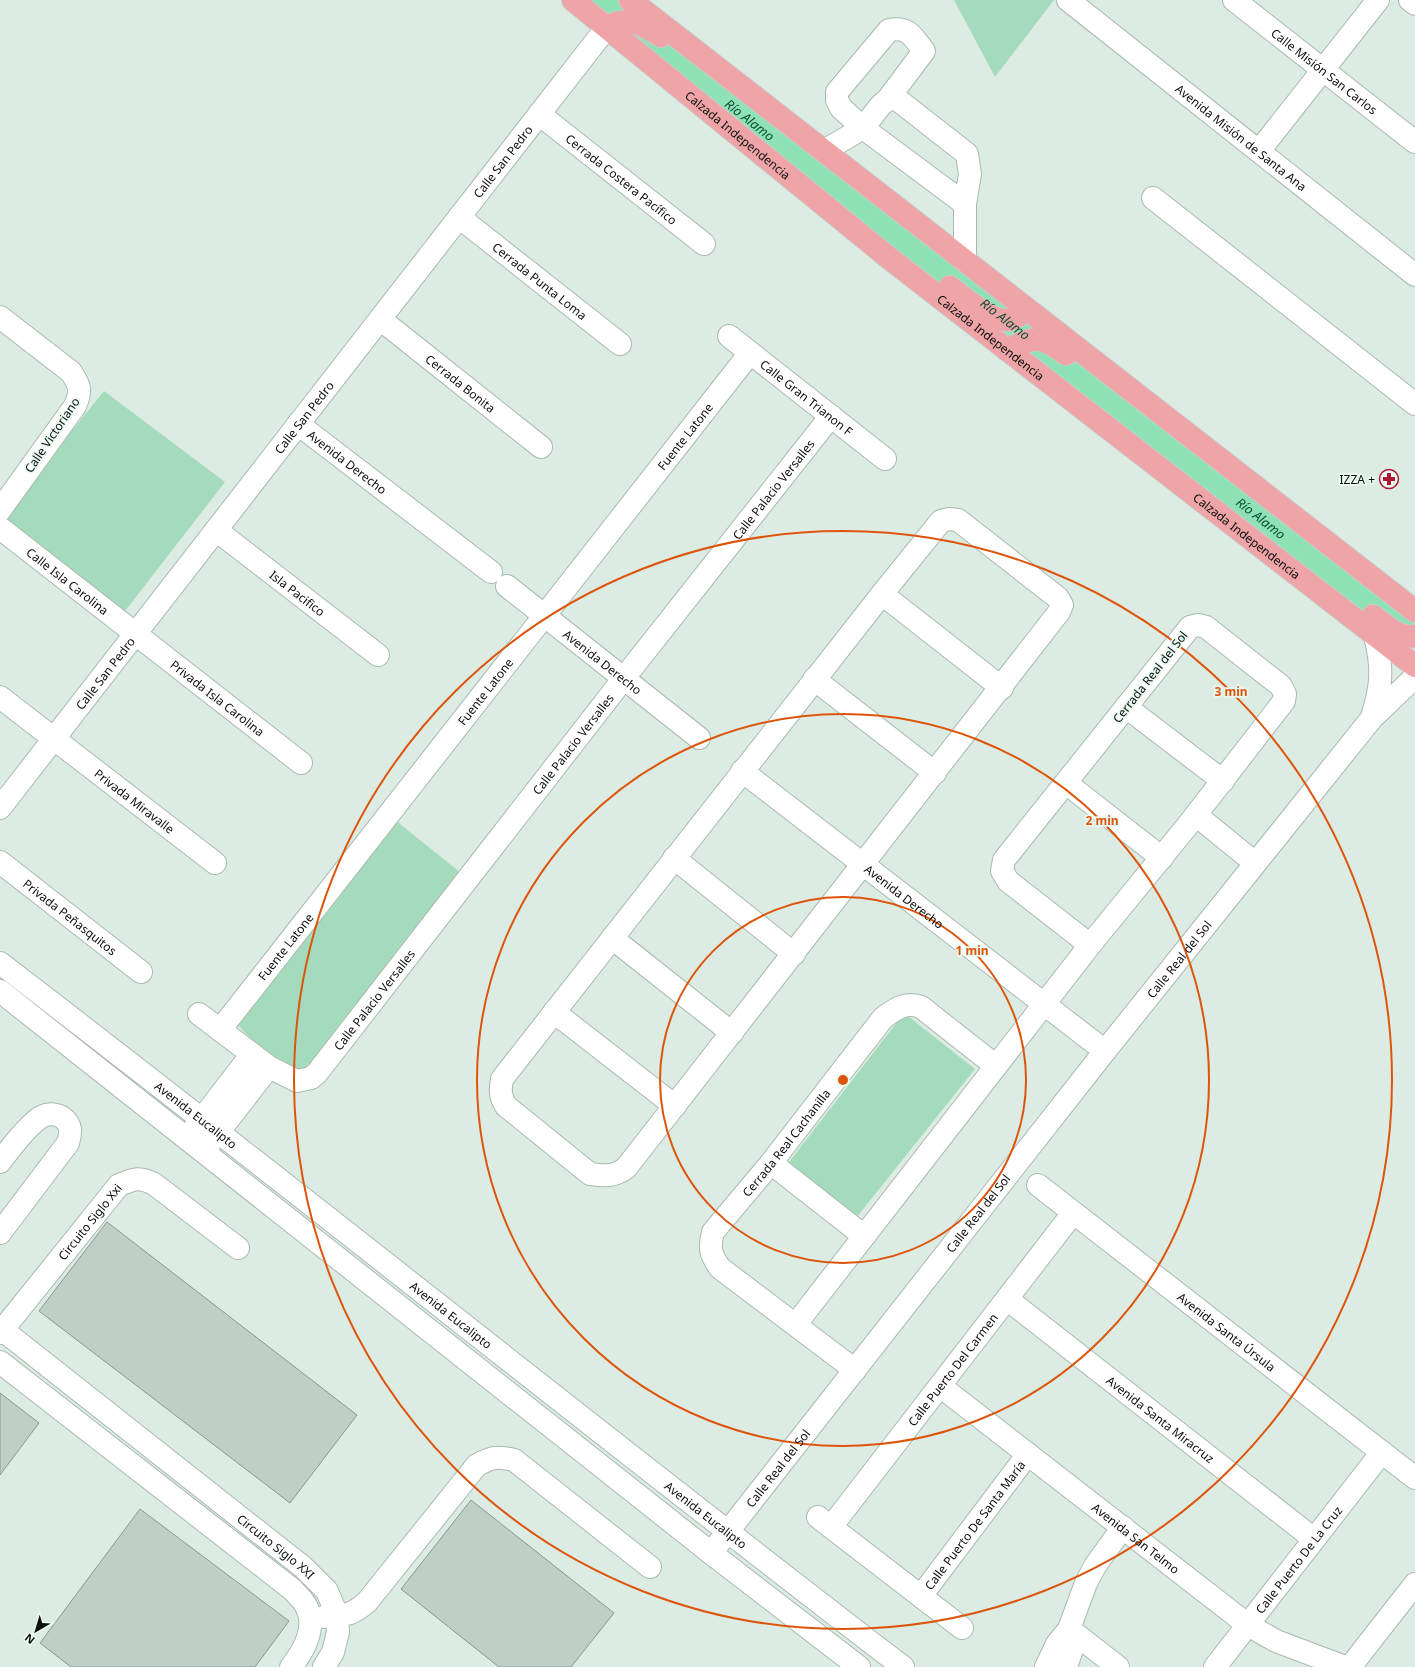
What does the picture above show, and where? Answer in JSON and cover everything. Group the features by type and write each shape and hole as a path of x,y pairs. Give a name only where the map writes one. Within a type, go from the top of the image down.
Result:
{"main road":[{"name":"Calzada Independencia","path":"573,0 889,258 1415,666"},
{"path":"630,0 1026,309 1411,605"},
{"path":"607,27 617,21 631,22 647,28 673,43 699,53"},
{"path":"889,258 909,260 918,264 986,313 1001,319 1013,319 1026,309"},
{"path":"1007,350 1025,341 1036,339 1047,341 1123,398 1134,402 1144,400"},
{"path":"1236,528 1252,530 1267,538 1396,632 1409,637 1415,636"}],"street":[{"name":"Avenida Misión de Santa Ana","path":"1068,0 1415,275"},
{"name":"Calle Misión San Carlos","path":"1234,0 1415,142"},
{"path":"1259,151 1378,0"},
{"path":"1410,0 1415,4"},
{"name":"Calle San Pedro","path":"0,808 134,633 216,530 607,27"},
{"path":"824,151 864,128 924,51 908,31 899,28 889,30 837,92 837,100 841,108 864,128 965,204"},
{"path":"888,99 898,100 967,154 970,174 965,204 965,261"},
{"name":"Cerrada Costera Pacífico","path":"539,114 704,244"},
{"path":"1153,198 1415,404"},
{"name":"Cerrada Punta Loma","path":"459,217 620,344"},
{"name":"Calle Victoriano","path":"0,317 71,372 79,384 80,394 74,406 0,510"},
{"name":"Cerrada Bonita","path":"380,319 541,446"},
{"name":"Calle Gran Trianon F","path":"729,336 885,459"},
{"name":"Fuente Latone","path":"220,1030 750,353"},
{"name":"Calle Palacio Versalles","path":"261,1061 297,1081 311,1078 317,1073 624,678 831,416"},
{"name":"Avenida Derecho","path":"298,424 499,579 699,738"},
{"path":"950,519 958,520 1058,598 1062,605 1059,612 1002,688 626,1168 619,1173 607,1177 590,1174 506,1106 500,1093 502,1079 814,679 941,521 950,519"},
{"name":"Calle Isla Carolina","path":"0,528 134,633"},
{"name":"Isla Pacifico","path":"216,530 378,656"},
{"path":"882,594 1002,688"},
{"name":"Cerrada Real del Sol","path":"1043,1005 1090,945 1162,858 1284,701 1285,694 1281,686 1206,627 1198,625 1190,627 1004,860 1002,871 1008,881 1090,945"},
{"name":"Privada Isla Carolina","path":"134,633 301,763"},
{"name":"Calle Real del Sol","path":"1372,718 1382,677 1380,656 1375,636"},
{"name":"Calle Real del Sol","path":"711,1553 1105,1051 1372,718 1415,677"},
{"path":"814,679 935,773"},
{"name":"Privada Miravalle","path":"0,697 216,863"},
{"path":"1126,707 1223,781"},
{"name":"Avenida Derecho","path":"742,771 1043,1005 1105,1051"},
{"path":"1066,783 1162,858"},
{"path":"1192,820 1251,869"},
{"path":"674,858 794,954"},
{"name":"Privada Peñasquitos","path":"0,862 141,972"},
{"path":"612,938 732,1033"},
{"name":"Avenida Eucalipto","path":"0,963 210,1125 727,1532 903,1667"},
{"name":"Avenida Eucalipto","path":"0,991 711,1553 859,1667"},
{"name":"Cerrada Real Cachanilla","path":"855,1370 720,1268 713,1259 710,1246 713,1232 771,1163 883,1018 895,1009 906,1004 921,1008 996,1066"},
{"path":"796,1324 1043,1005"},
{"path":"554,1012 675,1106"},
{"path":"195,1145 261,1061 199,1014"},
{"path":"0,1162 34,1122 43,1115 59,1115 68,1121 71,1132 68,1143 0,1233"},
{"path":"771,1163 864,1236"},
{"name":"Circuito Siglo Xxi","path":"1,1330 119,1185 134,1179 145,1179 154,1184 238,1248"},
{"name":"Avenida Santa Úrsula","path":"1038,1185 1415,1478"},
{"name":"Calle Puerto Del Carmen","path":"921,1596 825,1522 940,1386 1073,1213"},
{"name":"Avenida Santa Miracruz","path":"1007,1299 1314,1539"},
{"name":"Circuito Siglo XXI","path":"1,1330 160,1453 303,1567 327,1591 337,1616 338,1632 333,1652 324,1667"},
{"name":"Circuito Siglo XXI","path":"0,1362 293,1590 305,1604 311,1619"},
{"name":"Avenida San Telmo","path":"940,1386 1248,1625 1276,1641 1345,1667"},
{"name":"Calle Puerto De La Cruz","path":"1215,1667 1382,1452"},
{"path":"144,1475 160,1453"},
{"name":"Calle Puerto De Santa María","path":"921,1596 1028,1454"},
{"path":"291,1667 310,1636 311,1619 350,1614 358,1610 367,1602 477,1465 490,1458 501,1457 514,1460 650,1567"},
{"path":"1046,1667 1057,1644 1069,1629 1086,1583 1095,1566 1123,1527"},
{"path":"1350,1667 1415,1584"},
{"path":"921,1596 962,1628"},
{"path":"1066,1667 1072,1649 1069,1629"},
{"path":"1069,1629 1118,1667"}],"green space":[{"path":"954,0 1054,0 995,77"},
{"path":"104,391 225,482 122,615 1,519"},
{"path":"395,820 461,873 302,1075 254,1042 236,1023"},
{"path":"904,1013 975,1069 856,1218 786,1166"}],"building":[{"path":"107,1222 357,1415 290,1503 39,1311"},
{"path":"0,1393 39,1423 0,1475"},
{"path":"471,1500 614,1613 571,1667 499,1667 401,1589"},
{"path":"140,1509 289,1621 255,1667 71,1667 40,1643"}],"waterway":[{"name":"Río Alamo","path":"596,0 1402,628"}],"place":[{"name":"IZZA +","path":"1389,479"}]}
